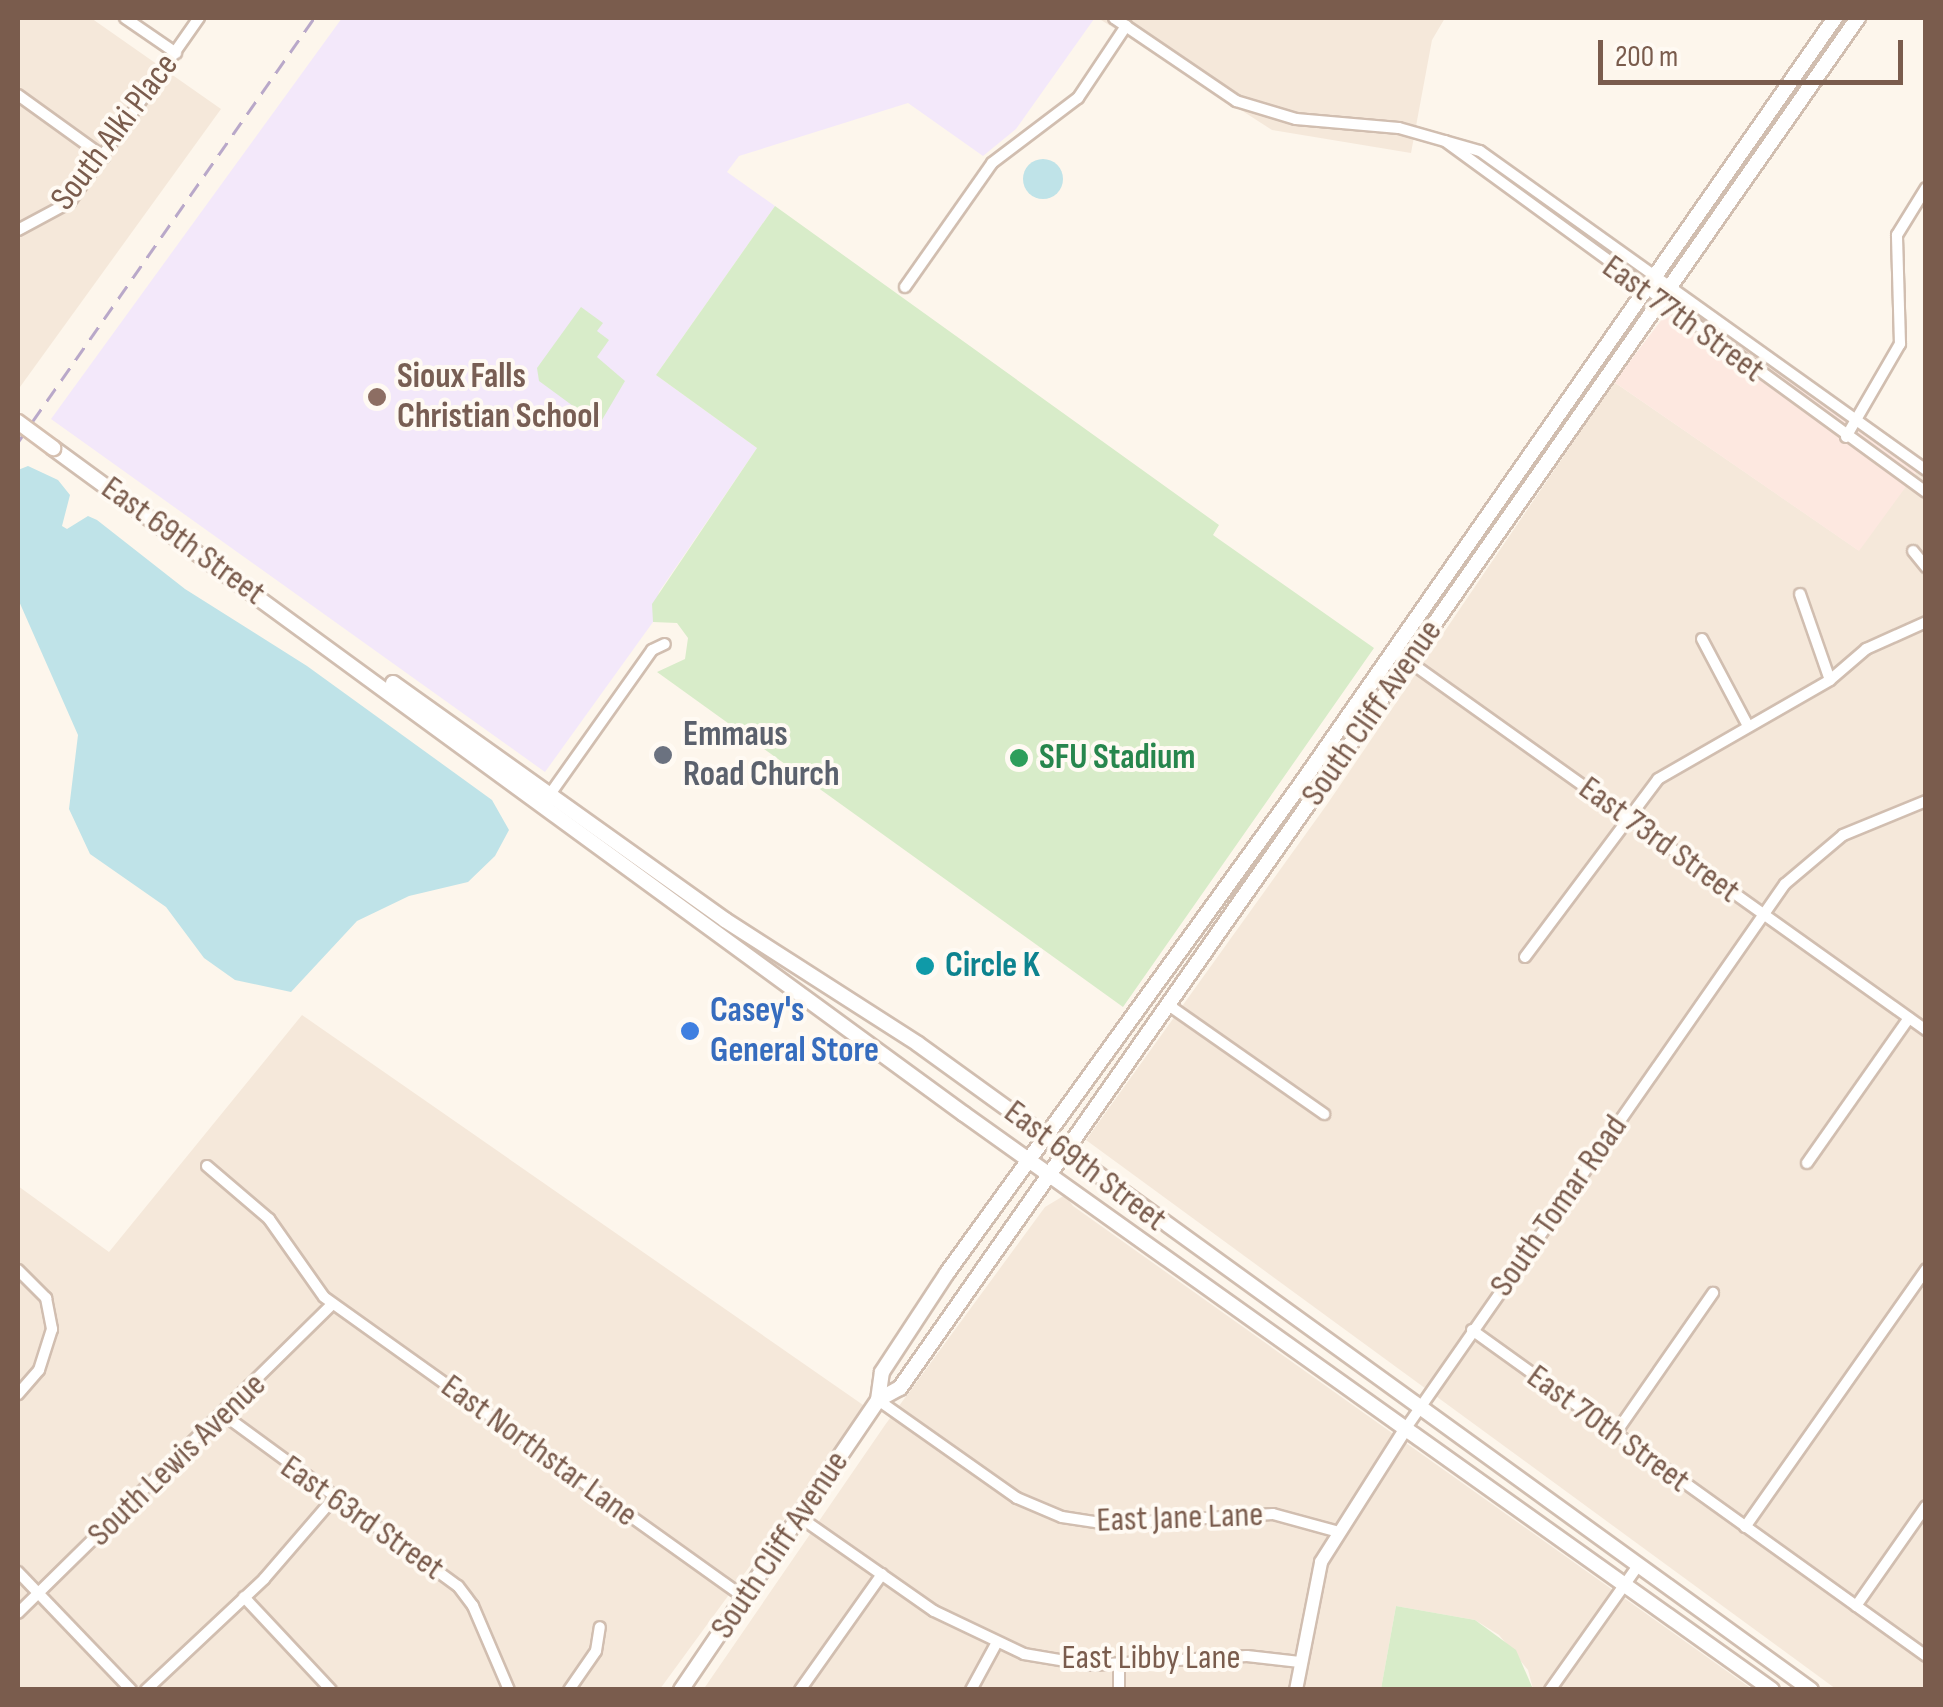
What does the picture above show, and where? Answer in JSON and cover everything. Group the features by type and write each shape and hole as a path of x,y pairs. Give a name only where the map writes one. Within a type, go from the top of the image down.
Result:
{"main road":[{"name":"South Cliff Avenue","path":"681,1690 878,1400 882,1372 1835,18"},
{"name":"South Cliff Avenue","path":"878,1400 900,1388 1858,18"},
{"name":"East 69th Street","path":"18,422 348,659 409,693 546,800 1049,1174 1772,1690"},
{"name":"East 69th Street","path":"546,800 1047,1138 1418,1411 1811,1690"}],"street":[{"path":"125,18 176,53"},
{"name":"South Alki Place","path":"18,230 59,212 104,157 200,18"},
{"name":"East 77th Street","path":"1114,18 1236,101 1296,119 1400,128 1492,158 1926,470"},
{"path":"905,287 992,163 1078,98 1126,26"},
{"path":"18,95 104,157"},
{"name":"East 77th Street","path":"1444,141 1659,304 1926,492"},
{"path":"1846,437 1900,344 1897,235 1926,188"},
{"path":"1913,551 1926,566"},
{"path":"1800,594 1830,680"},
{"path":"1524,957 1626,816 1676,765 1830,680 1866,649 1926,622"},
{"path":"1702,638 1747,724"},
{"path":"546,800 652,650 665,644"},
{"name":"East 73rd Street","path":"1393,650 1926,1030"},
{"name":"South Tomar Road","path":"1296,1690 1311,1599 1334,1532 1763,915 1812,857 1842,836 1926,801"},
{"path":"1167,1004 1324,1114"},
{"path":"1807,1163 1909,1018"},
{"name":"East Northstar Lane","path":"207,1166 269,1220 303,1276 332,1304 746,1598"},
{"path":"1745,1527 1926,1269"},
{"path":"18,1270 46,1298 52,1329 39,1370 18,1394"},
{"path":"1615,1434 1713,1293"},
{"name":"South Lewis Avenue","path":"18,1613 224,1416 332,1304"},
{"name":"East 70th Street","path":"1472,1330 1926,1656"},
{"name":"East Jane Lane","path":"878,1400 1017,1498 1062,1517 1108,1524 1273,1514 1334,1532"},
{"name":"East 63rd Street","path":"224,1416 458,1586 474,1606 509,1690"},
{"path":"146,1690 244,1597 334,1498"},
{"path":"1856,1606 1926,1506"},
{"name":"East Libby Lane","path":"801,1518 882,1574 996,1644 1054,1660 1119,1665 1247,1656 1300,1662"},
{"path":"1565,1690 1552,1686 1637,1566"},
{"path":"18,1572 131,1690"},
{"path":"800,1690 882,1574"},
{"path":"244,1597 330,1690"},
{"path":"569,1690 596,1651 600,1628"},
{"path":"971,1690 996,1644"},
{"path":"1119,1665 1119,1690"}],"shaded area":[{"path":"18,18 91,18 221,109 20,387"},
{"name":"Sioux Falls Christian School","path":"342,18 1094,19 1016,129 983,156 908,103 739,156 727,172 775,206 656,375 757,448 659,592 653,622 545,772 51,419"},
{"path":"1098,18 1445,18 1432,40 1411,153 1272,130"},
{"path":"1679,297 1921,466 1859,551 1614,382"},
{"path":"1614,382 1858,550 1925,460 1925,1689 1836,1689 1086,1140 1328,803"},
{"path":"302,1015 866,1407 660,1689 18,1689 18,1186 109,1252"},
{"path":"1065,1195 1073,1206 1752,1689 1533,1689 1528,1670 1499,1635 1475,1620 1396,1606 1381,1689 703,1690 885,1425 1045,1207"}],"green space":[{"path":"775,206 1219,525 1213,535 1374,648 1123,1007 657,672 685,659 688,638 677,623 653,622 652,604 757,448 656,375"},
{"path":"581,307 603,323 597,331 609,340 597,357 625,381 599,425 539,381 537,368"},
{"path":"1396,1606 1475,1620 1516,1650 1533,1689 1381,1689"}],"water":[{"path":"1043,159 1057,165 1063,179 1057,193 1043,199 1029,193 1023,179 1029,165"},
{"path":"28,466 58,480 70,495 62,526 67,529 88,516 97,520 185,589 307,666 492,800 509,830 495,856 468,882 409,896 357,921 291,992 235,980 204,958 166,907 90,854 69,809 78,735 18,599 18,470"}],"railway":[{"path":"18,442 314,18"}],"place":[{"name":"Sioux Falls Christian School","path":"377,397"},
{"name":"Emmaus Road Church","path":"663,755"},
{"name":"SFU Stadium","path":"1019,758"},
{"name":"Circle K","path":"925,966"},
{"name":"Casey's General Store","path":"690,1031"}]}
